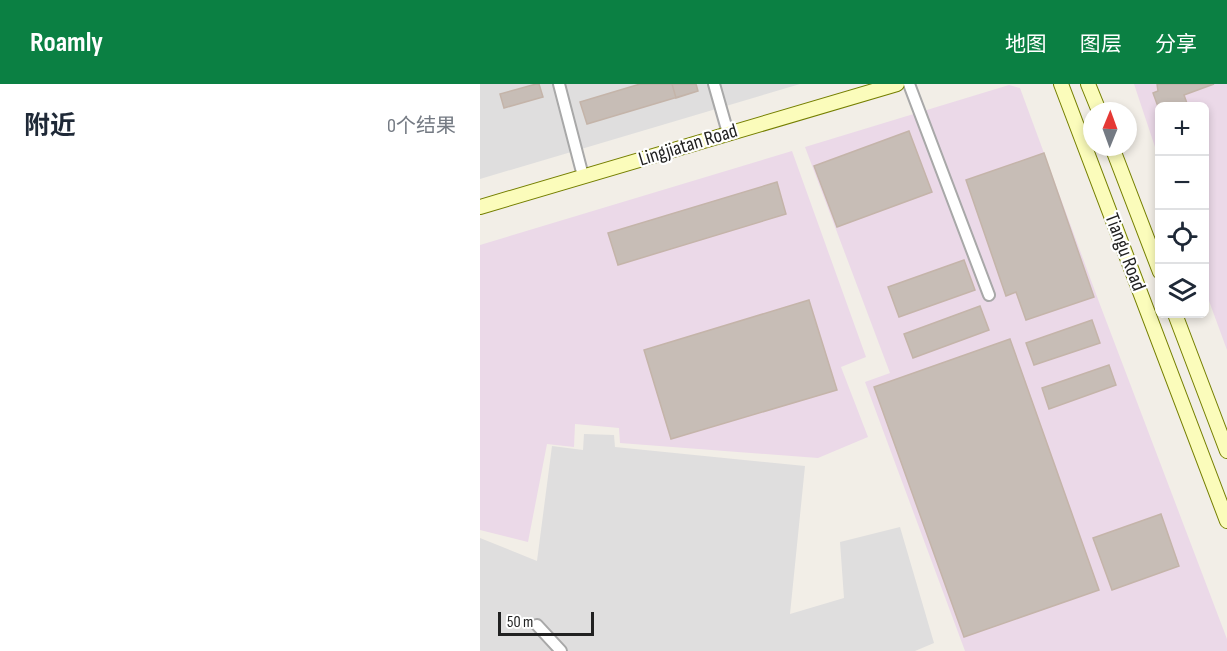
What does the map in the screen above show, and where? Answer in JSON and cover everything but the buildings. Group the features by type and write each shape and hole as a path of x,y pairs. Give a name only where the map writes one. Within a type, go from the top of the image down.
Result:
{"main road":[{"name":"Lingjiatan Road","path":"480,207 897,84"},
{"name":"Tiangu Road","path":"1061,84 1227,521"},
{"path":"1088,84 1095,102"},
{"name":"Tiangu Road","path":"1115,156 1157,264"},
{"path":"1177,318 1227,451"}],"street":[{"path":"559,84 583,176"},
{"path":"714,84 728,133"},
{"path":"909,84 989,295"},
{"path":"537,625 561,651"}],"shaded area":[{"path":"480,84 800,84 480,179"},
{"path":"1134,84 1227,84 1227,350 1209,301 1209,102 1155,102 1155,147"},
{"path":"1009,85 1020,88 1227,639 1227,651 965,651 865,382 890,373 805,147"},
{"path":"792,151 866,357 841,367 868,437 818,458 620,443 619,428 575,424 574,447 547,444 528,542 480,530 480,245"},
{"path":"584,434 614,435 615,447 805,466 790,614 844,598 840,542 900,527 934,643 915,651 480,651 480,538 537,561 552,446 583,450"}]}
